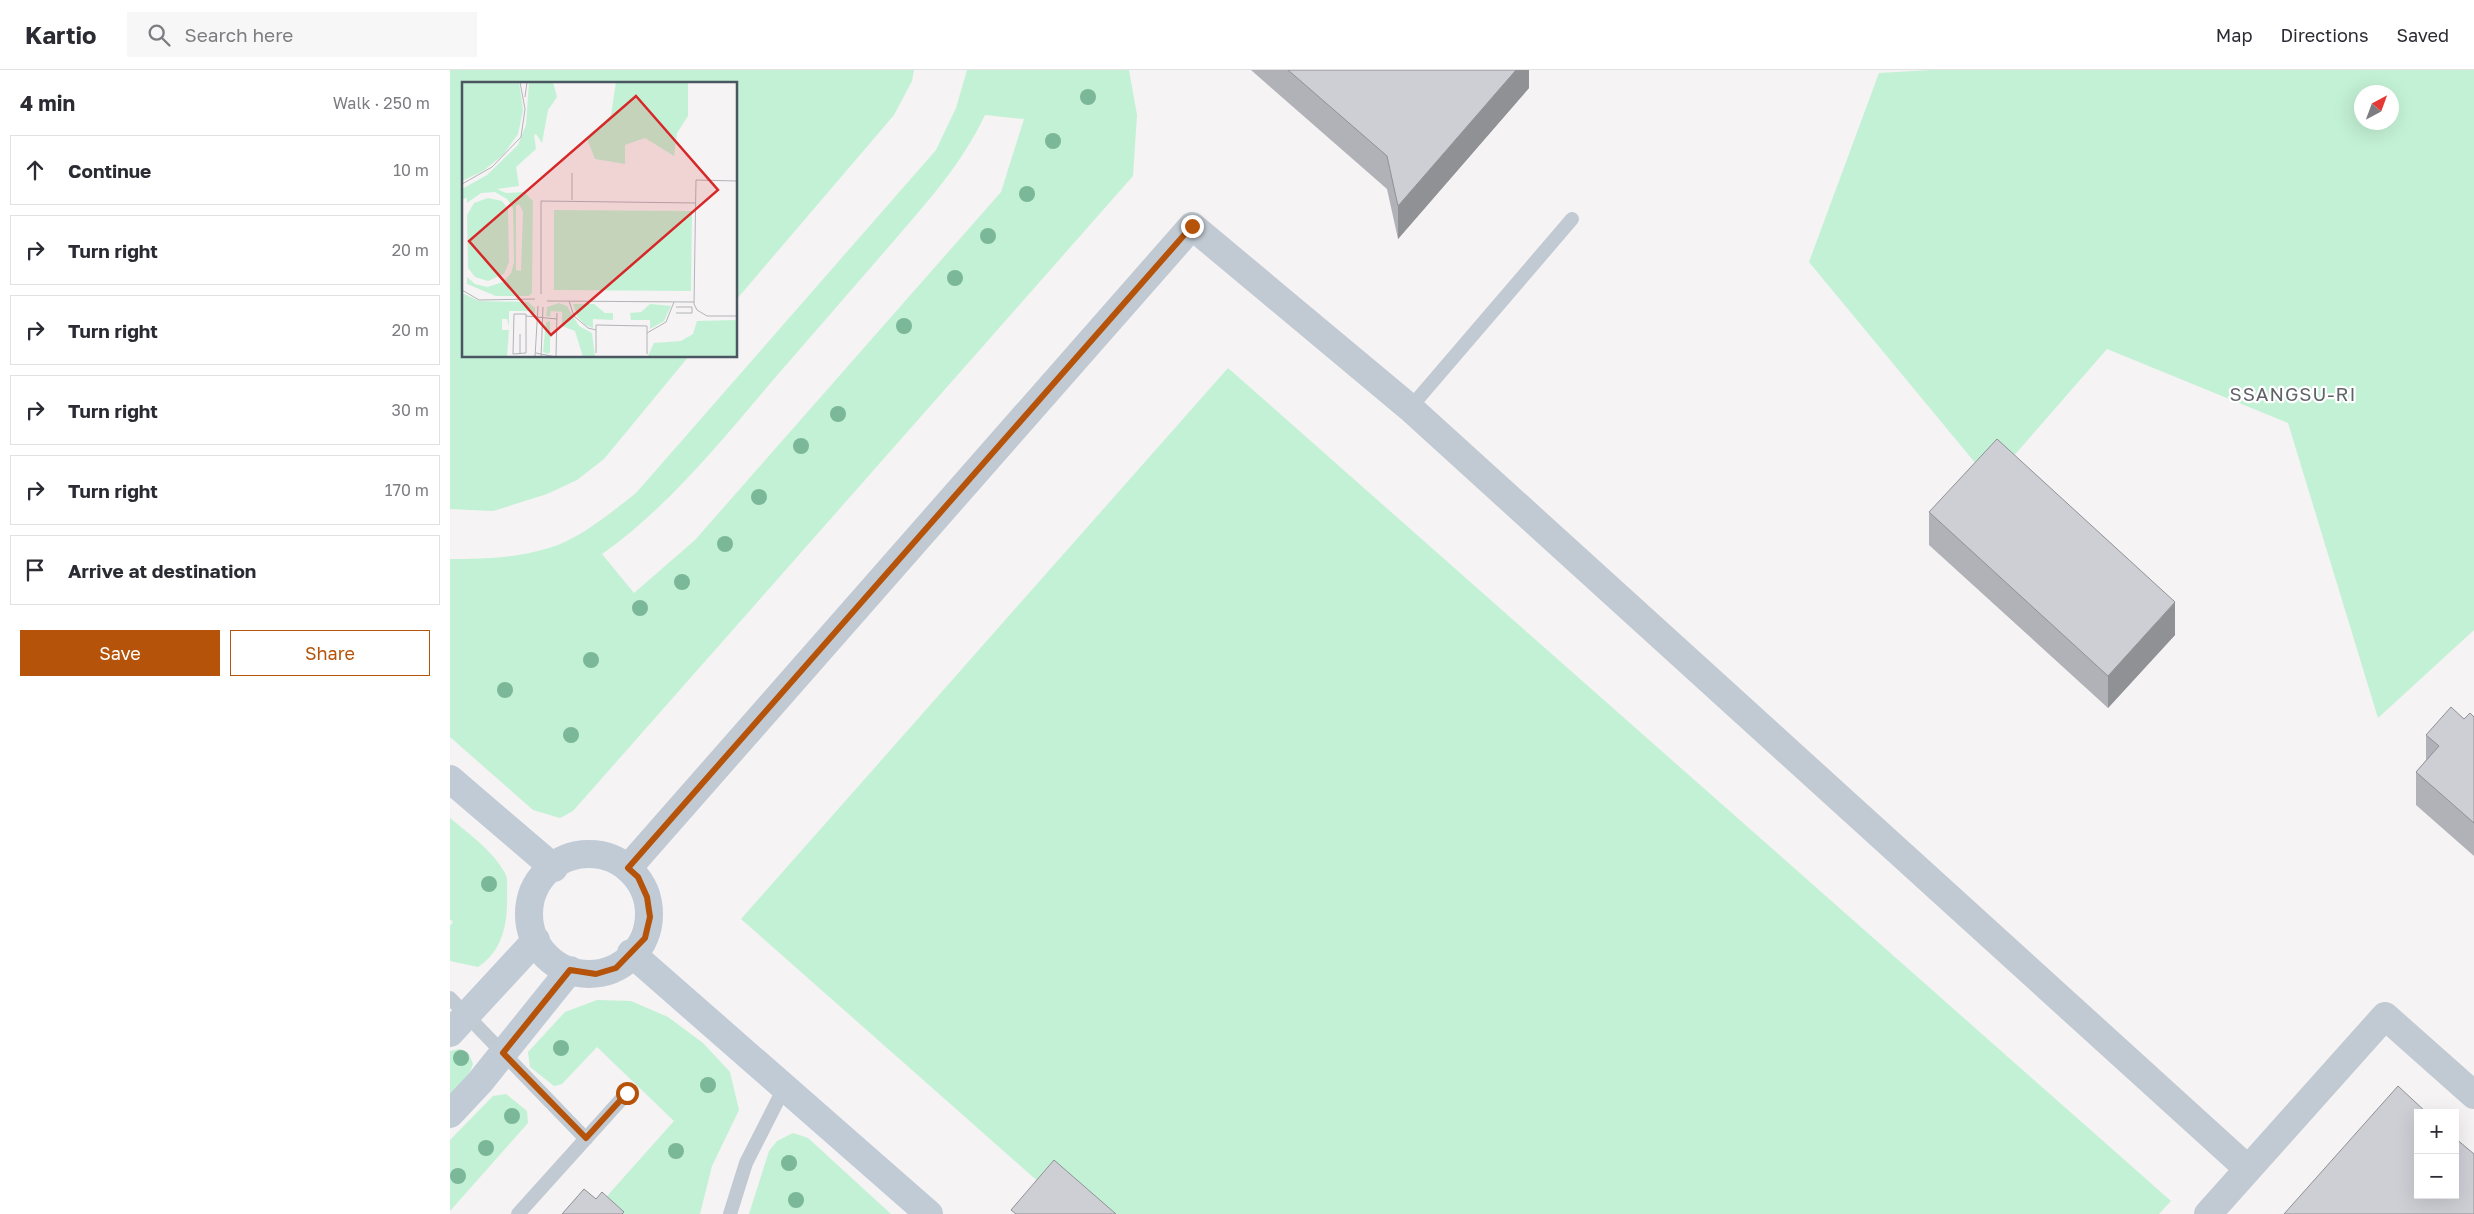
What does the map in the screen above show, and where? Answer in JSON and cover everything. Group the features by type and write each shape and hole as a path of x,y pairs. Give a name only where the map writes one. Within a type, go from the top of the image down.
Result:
{"street":[{"path":"628,868 1192,226 1410,408 2248,1169"},
{"path":"450,779 554,868"},
{"path":"587,853 606,855 628,868 638,877 647,897 650,917 645,938 616,968 596,974 570,970 552,960 540,950 532,933 529,914 531,896 539,879 569,857 587,853"},
{"path":"456,1015 536,940"},
{"path":"631,953 929,1214"},
{"path":"450,1114 503,1053 570,970"},
{"path":"2208,1214 2385,1016 2474,1095"}],"lane":[{"path":"1410,408 1572,219"},
{"path":"456,1015 503,1053 586,1138"},
{"path":"730,1214 746,1163 785,1086"},
{"path":"518,1214 627,1093"}],"green space":[{"path":"450,70 914,70 912,81 894,115 738,298 738,82 462,82 462,358 687,358 604,459 577,480 547,494 493,511 450,509"},
{"path":"967,70 1129,70 1137,115 1133,176 573,811 560,818 533,810 450,737 450,559 512,556 549,548 583,532 636,493 936,150 956,108","holes":["985,115 1024,119 1001,192 695,540 634,593 602,554 629,534 703,462 931,197 955,166"]},
{"path":"1931,70 2474,70 2474,630 2378,718 2288,423 2107,349 1991,482 1809,262 1879,73"},
{"path":"1228,368 2171,1201 2159,1214 1075,1214 741,919"},
{"path":"450,818 494,857 507,877 507,914 503,934 494,952 478,967 450,961 450,926 453,922 450,919"},
{"path":"597,1000 631,1001 668,1017 703,1043 730,1072 739,1110 712,1166 700,1214 591,1214 674,1121 597,1047 562,1084 554,1086 530,1067 528,1052 565,1012"},
{"path":"460,1049 469,1054 473,1064 470,1072 450,1095 450,1051"},
{"path":"506,1094 527,1111 528,1123 450,1211 450,1140 493,1096"},
{"path":"793,1133 808,1138 891,1214 749,1214 769,1151 777,1141"}],"building":[{"path":"1288,70 1516,70 1398,206 1387,156"},
{"path":"1997,439 2175,602 2108,676 1929,512"},
{"path":"2451,707 2464,719 2470,713 2474,717 2474,823 2416,772 2439,746 2426,735"},
{"path":"2398,1086 2423,1109 2414,1109 2414,1199 2459,1199 2459,1141 2474,1154 2474,1214 2284,1214"},
{"path":"1054,1160 1116,1214 1016,1214 1011,1210"},
{"path":"584,1189 596,1199 602,1192 624,1212 622,1214 562,1214"}],"district":[{"name":"SSANGSU-RI","path":"2293,393"}],"route":[{"path":"627,1093 586,1138 503,1053 570,970 596,974 616,968 645,938 650,917 647,897 638,877 628,868 1192,226"}]}
